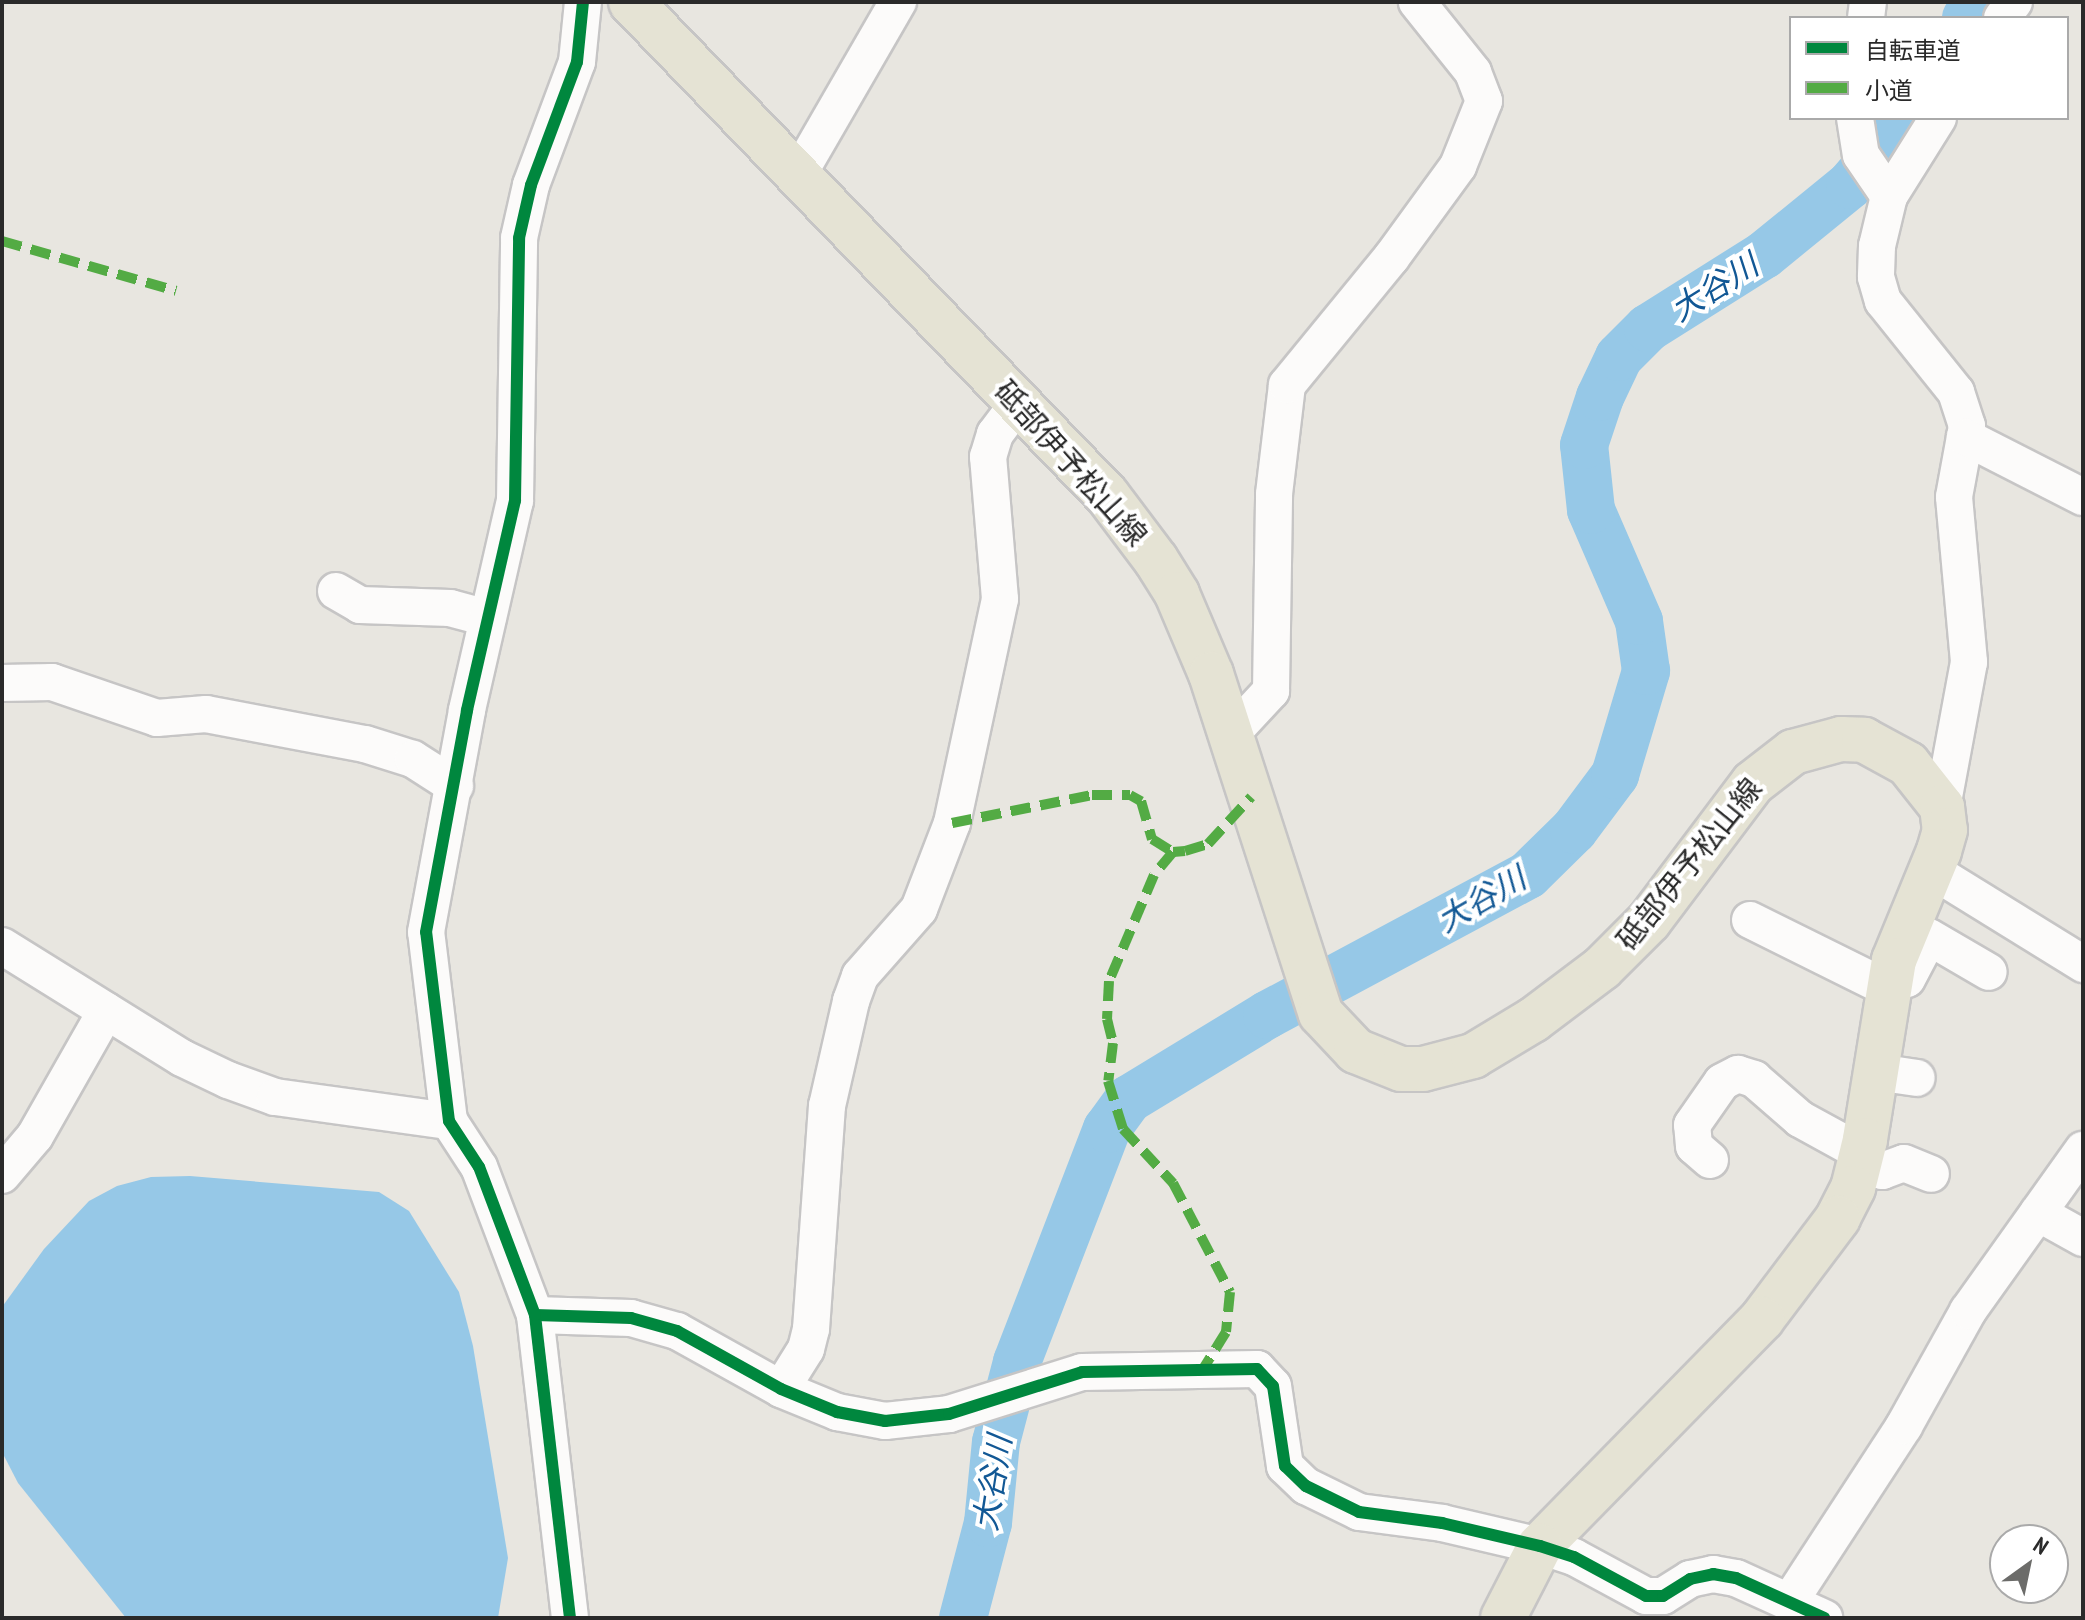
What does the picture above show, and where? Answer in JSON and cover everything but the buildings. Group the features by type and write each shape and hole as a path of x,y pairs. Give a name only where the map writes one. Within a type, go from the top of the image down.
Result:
{"main road":[{"name":"砥部伊予松山線","path":"631,2 1107,495 1156,560 1192,629 1231,734 1321,1014 1356,1051 1401,1069 1473,1056 1602,968 1685,878 1753,783 1793,752 1841,739 1864,740 1908,764 1942,807"},
{"path":"1503,1618 1540,1546 1762,1319 1838,1218 1896,1075 1890,982 1904,929 1945,830 1942,807"}],"street":[{"path":"570,1618 535,1315 485,1180 449,1121 426,932 488,618 515,501 519,238 531,185 577,62 583,2"},
{"path":"798,175 898,2"},
{"path":"1231,734 1271,691 1274,494 1287,385 1391,258 1458,166 1484,101 1473,72 1417,2"},
{"path":"1856,120 1876,177 1877,246 1883,301 1956,392 1964,407 1965,437 1954,497 1969,662 1942,807"},
{"path":"1876,177 1936,120"},
{"path":"781,1389 806,1349 811,1329 827,1106 851,1001 860,976 919,909 952,823 1000,599 988,457 995,434 1018,403"},
{"path":"1965,437 2083,497"},
{"path":"336,591 360,605 450,608 488,618"},
{"path":"2,683 52,682 157,718 206,714 365,744 413,759 455,786"},
{"path":"1931,870 2083,964"},
{"path":"1750,920 1890,982 1907,979 1929,937 1989,972"},
{"path":"2,946 182,1058 275,1097 449,1121"},
{"path":"2,1175 35,1136 106,1011"},
{"path":"1710,1160 1694,1146 1692,1125 1722,1082 1738,1074 1754,1079 1800,1119 1860,1160 1882,1171 1904,1163 1931,1174"},
{"path":"1790,1601 1904,1426 1968,1311 2083,1150"},
{"path":"2038,1213 2083,1238"},
{"path":"535,1315 631,1318 677,1331 781,1389 837,1412 885,1421 918,1420 1082,1372 1257,1369 1273,1386 1285,1466 1306,1486 1359,1512 1442,1523 1540,1546 1574,1557 1646,1596 1663,1596 1690,1579 1713,1574 1790,1601 1824,1618"}],"water":[{"path":"190,1176 379,1192 409,1211 459,1292 473,1346 508,1558 498,1618 126,1618 18,1483 2,1452 2,1307 44,1249 89,1201 117,1186 151,1177"}],"waterway":[{"name":"大谷川","path":"1967,16 1975,2"},
{"name":"大谷川","path":"963,1618 988,1523 996,1442 1017,1362 1107,1129 1129,1099 1267,1015 1528,875 1574,830 1615,775 1646,671 1639,621 1591,510 1584,445 1600,397 1619,357 1648,328 1764,255 1850,185 1905,120"}],"marked path":[{"path":"2,241 176,291"},
{"path":"952,823 1092,795 1130,795 1141,801 1152,839 1173,852 1185,851 1208,844 1251,797"},
{"path":"1173,852 1154,875 1109,981 1107,1019 1113,1043 1108,1081 1123,1129 1173,1183 1230,1292 1226,1332 1203,1369"}],"cycle path":[{"path":"570,1618 535,1315 479,1167 449,1121 426,932 467,710 515,501 519,238 531,185 577,62 583,2"},
{"path":"535,1315 631,1318 677,1331 781,1389 837,1412 885,1421 949,1414 1082,1372 1257,1369 1273,1386 1285,1466 1306,1486 1359,1512 1442,1523 1540,1546 1574,1557 1646,1596 1663,1596 1690,1579 1713,1574 1736,1578 1824,1618"}]}
